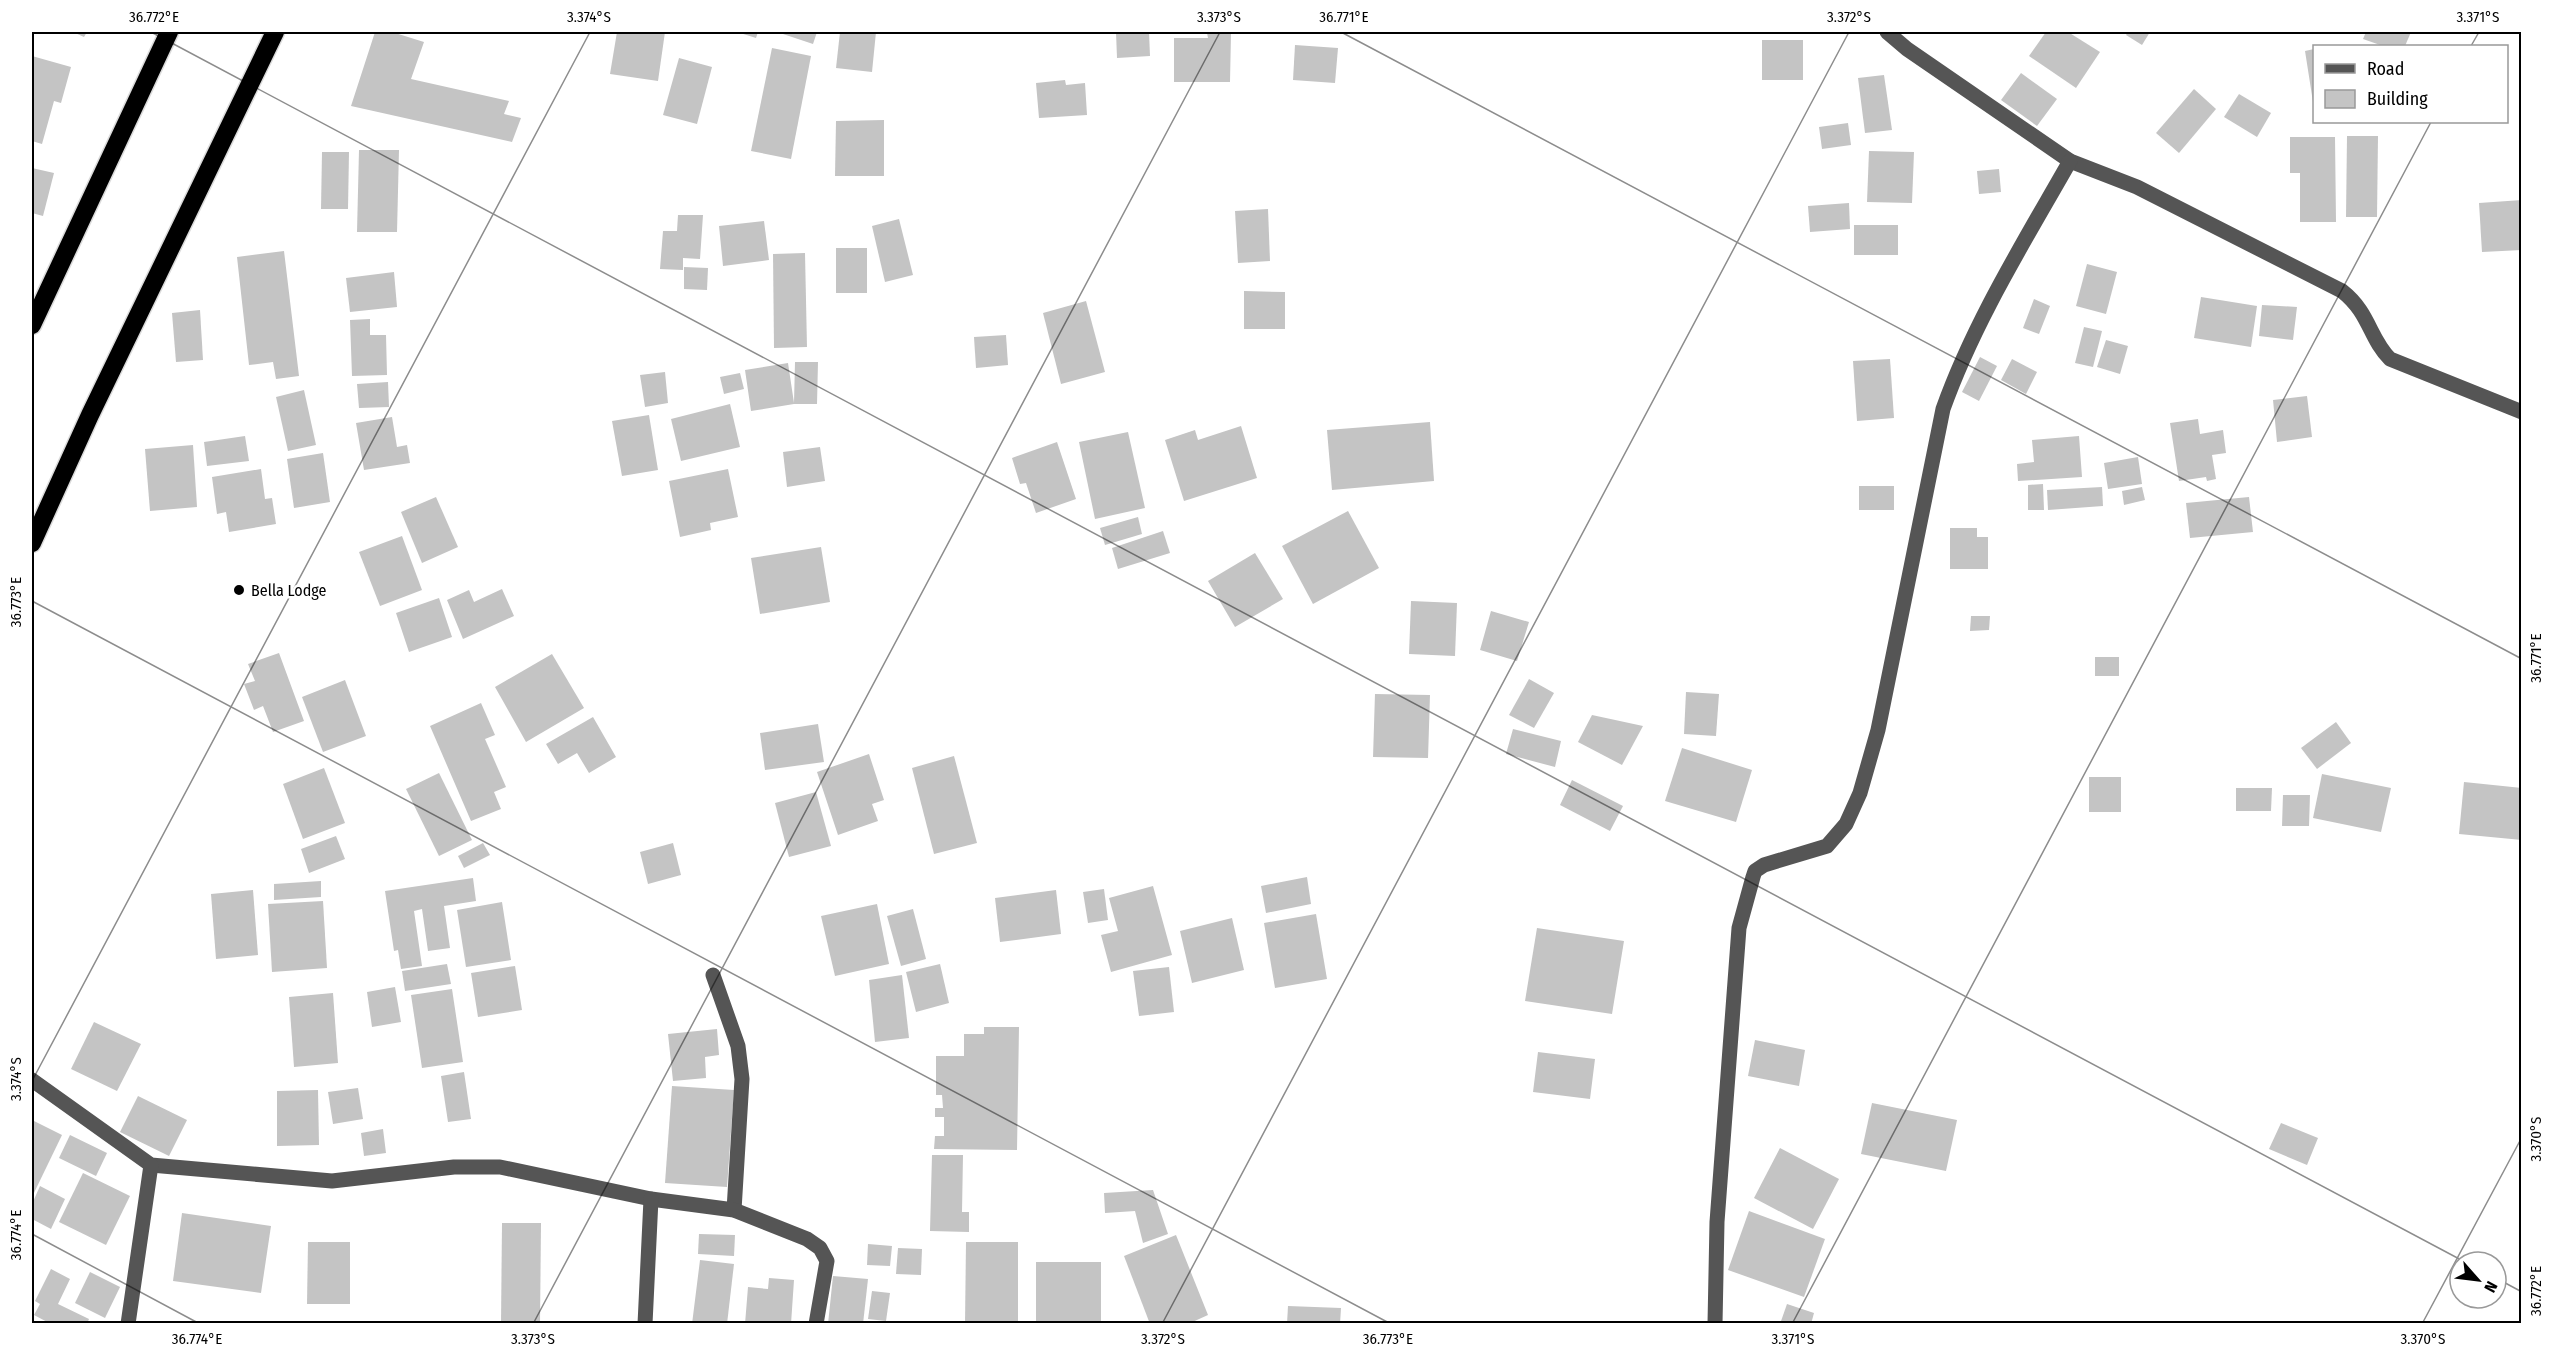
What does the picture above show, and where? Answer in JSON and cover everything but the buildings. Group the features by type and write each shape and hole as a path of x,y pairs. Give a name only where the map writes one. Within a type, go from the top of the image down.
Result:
{"highway":[{"path":"32,325 169,32"},
{"path":"32,543 90,415 275,32"}],"street":[{"path":"1887,32 1907,49 2070,161 2137,187 2342,291 2363,311 2390,359 2522,412"},
{"path":"1715,1323 1717,1222 1739,928 1755,871 1764,865 1827,846 1846,824 1860,793 1878,730 1943,409 1962,360 2008,270 2070,161"},
{"path":"713,975 738,1046 742,1079 734,1210"},
{"path":"32,1080 151,1165 332,1181 454,1167 500,1167 651,1199 734,1210 807,1239 824,1253 826,1261 816,1323"},
{"path":"128,1323 151,1165"},
{"path":"645,1323 651,1199"}],"place":[{"name":"Bella Lodge","path":"239,590"}]}
